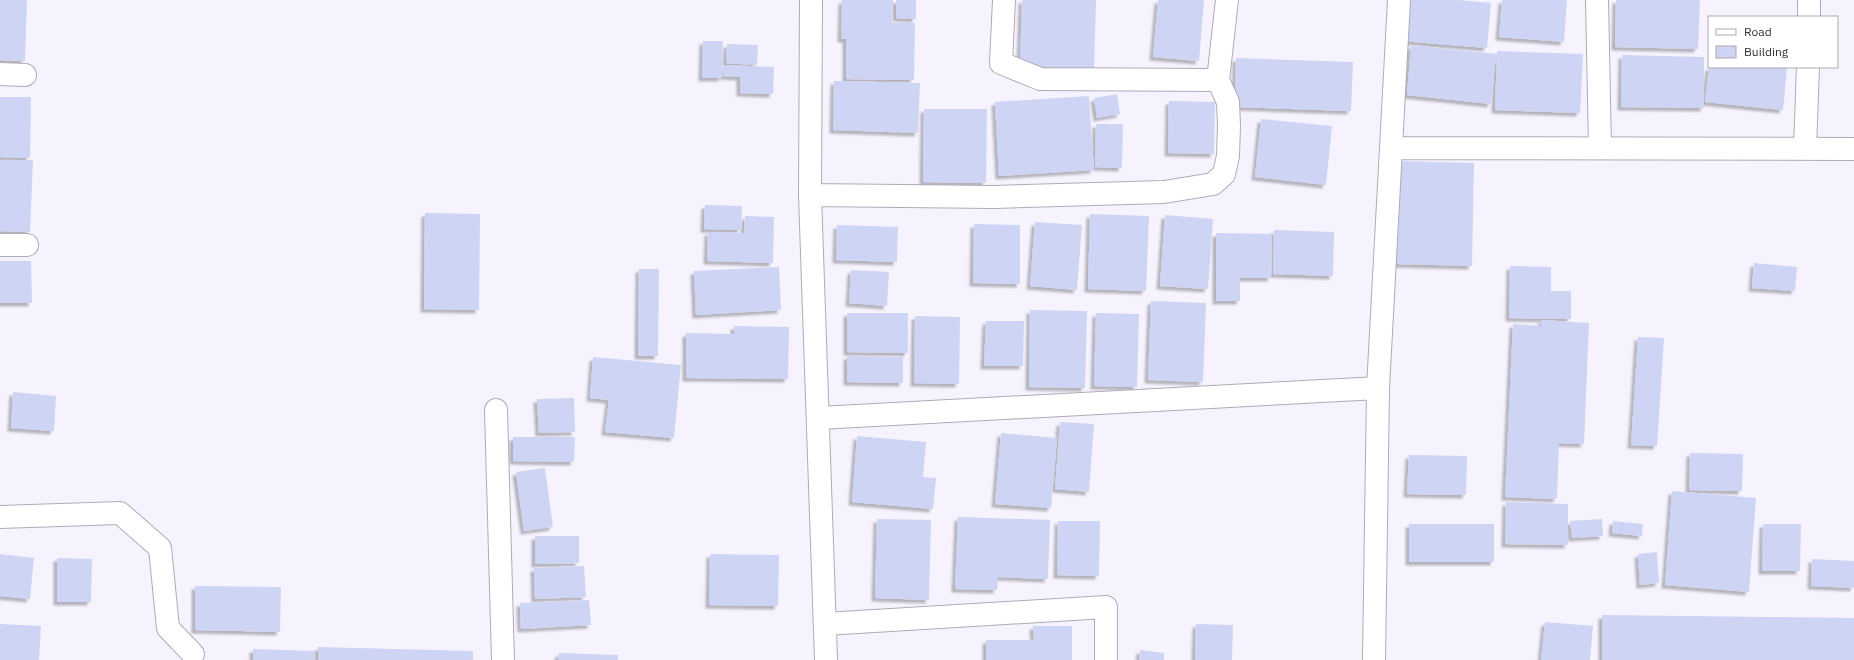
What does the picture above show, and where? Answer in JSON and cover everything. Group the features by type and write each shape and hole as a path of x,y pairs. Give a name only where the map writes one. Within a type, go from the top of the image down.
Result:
{"street":[{"path":"812,0 810,195 819,418 826,660"},
{"path":"1004,0 1001,63 1040,79 1218,80"},
{"path":"810,195 994,197 1164,192 1213,184 1224,174 1228,156 1228,102 1218,80 1227,0"},
{"path":"1374,660 1378,388 1399,0"},
{"path":"1598,0 1600,148"},
{"path":"1809,0 1809,16"},
{"path":"1805,149 1808,68"},
{"path":"0,74 24,75"},
{"path":"1391,148 1854,149"},
{"path":"0,244 27,246"},
{"path":"819,418 1378,388"},
{"path":"496,410 503,660"},
{"path":"0,517 120,513 160,548 168,628 193,654"},
{"path":"825,624 1106,607 1106,660"}],"building":[{"path":"0,0 27,0 25,61 0,60"},
{"path":"842,0 893,0 892,23 915,23 914,80 846,79 846,39 841,39"},
{"path":"896,0 916,0 916,19 896,18"},
{"path":"1022,0 1096,0 1094,69 1020,66"},
{"path":"1158,0 1204,0 1199,61 1153,57"},
{"path":"1405,0 1458,0 1491,3 1487,48 1401,41"},
{"path":"1502,0 1567,0 1564,42 1499,37"},
{"path":"1616,0 1700,0 1698,49 1615,47"},
{"path":"703,41 723,41 722,78 702,78"},
{"path":"727,44 758,45 757,65 726,63"},
{"path":"1411,45 1496,54 1491,104 1407,95"},
{"path":"1497,51 1583,54 1580,113 1495,110"},
{"path":"1622,55 1704,57 1704,108 1621,107"},
{"path":"1236,58 1353,62 1351,111 1235,107"},
{"path":"723,65 774,67 773,94 740,93 740,77 723,76"},
{"path":"1709,68 1787,68 1783,110 1705,102"},
{"path":"834,81 920,83 918,133 833,130"},
{"path":"1117,94 1120,114 1097,118 1094,98"},
{"path":"1089,96 1094,170 999,176 995,102"},
{"path":"0,97 31,97 30,158 0,157"},
{"path":"1169,101 1215,102 1214,154 1168,153"},
{"path":"924,109 987,109 986,183 923,182"},
{"path":"1261,119 1332,126 1326,185 1255,177"},
{"path":"1096,124 1123,124 1122,168 1095,167"},
{"path":"0,160 33,160 30,232 0,231"},
{"path":"1400,161 1474,163 1472,266 1397,264"},
{"path":"705,205 742,206 741,230 704,229"},
{"path":"425,213 480,214 479,310 424,309"},
{"path":"1090,214 1149,216 1146,291 1088,289"},
{"path":"1165,215 1213,219 1208,289 1160,286"},
{"path":"745,216 774,217 773,263 707,261 708,232 744,233"},
{"path":"1035,222 1082,225 1077,290 1030,286"},
{"path":"974,224 1020,225 1020,284 973,283"},
{"path":"837,225 898,227 897,262 836,260"},
{"path":"1274,230 1334,232 1333,276 1273,274"},
{"path":"1216,233 1272,234 1271,278 1240,278 1240,301 1216,301"},
{"path":"0,261 31,261 32,303 0,303"},
{"path":"1754,263 1797,267 1795,291 1752,288"},
{"path":"1510,266 1551,267 1551,291 1571,291 1571,319 1509,318"},
{"path":"779,267 781,310 696,315 694,271"},
{"path":"639,269 659,269 658,356 638,356"},
{"path":"851,270 889,272 887,306 849,303"},
{"path":"1151,301 1206,303 1203,382 1148,380"},
{"path":"1030,310 1087,311 1085,388 1029,387"},
{"path":"847,313 908,313 908,353 847,352"},
{"path":"1096,313 1139,314 1137,387 1094,386"},
{"path":"915,316 960,317 959,384 914,383"},
{"path":"1541,320 1589,323 1584,444 1559,443 1557,499 1505,497 1513,324 1541,326"},
{"path":"986,321 1024,321 1023,366 984,366"},
{"path":"734,326 789,327 788,379 686,378 686,333 734,334"},
{"path":"1638,337 1664,338 1657,446 1631,445"},
{"path":"847,356 903,357 903,383 847,382"},
{"path":"593,357 681,365 674,438 605,432 609,400 590,398"},
{"path":"13,392 56,396 54,431 11,428"},
{"path":"574,398 575,432 539,433 537,399"},
{"path":"1060,422 1094,424 1089,492 1055,489"},
{"path":"1001,433 1057,438 1051,508 995,504"},
{"path":"857,436 926,442 923,477 936,478 933,509 852,502"},
{"path":"513,437 575,437 574,462 513,461"},
{"path":"1690,453 1743,454 1742,491 1689,490"},
{"path":"1409,455 1467,456 1466,495 1407,494"},
{"path":"545,468 553,527 524,531 516,472"},
{"path":"1672,491 1756,498 1749,592 1665,585"},
{"path":"1506,502 1568,504 1568,545 1505,544"},
{"path":"958,517 1050,520 1048,579 998,577 997,590 955,589"},
{"path":"877,519 931,520 929,600 875,598"},
{"path":"1602,519 1603,536 1572,538 1570,521"},
{"path":"1058,521 1100,521 1099,576 1057,575"},
{"path":"1613,521 1643,524 1642,536 1612,533"},
{"path":"1409,524 1494,524 1494,562 1409,562"},
{"path":"1763,524 1801,524 1800,571 1762,571"},
{"path":"535,536 579,536 579,563 535,564"},
{"path":"1657,552 1659,583 1640,585 1638,554"},
{"path":"0,554 34,558 30,599 0,596"},
{"path":"710,554 779,555 778,606 709,605"},
{"path":"57,558 92,559 91,602 57,602"},
{"path":"1812,559 1854,561 1854,588 1811,586"},
{"path":"584,566 586,597 535,599 534,568"},
{"path":"195,586 281,587 280,632 195,630"},
{"path":"589,600 591,625 521,629 520,603"},
{"path":"1602,615 1854,618 1854,660 1602,660"},
{"path":"1545,622 1593,626 1590,660 1541,660"},
{"path":"0,624 41,626 39,660 0,660"},
{"path":"1196,624 1233,625 1232,660 1195,660"},
{"path":"1033,626 1072,626 1072,660 986,660 986,640 1034,640"},
{"path":"318,647 473,651 473,660 318,660"},
{"path":"253,649 314,651 314,660 253,660"},
{"path":"1140,650 1164,653 1164,660 1139,660"},
{"path":"559,653 618,655 618,660 558,660"}]}
